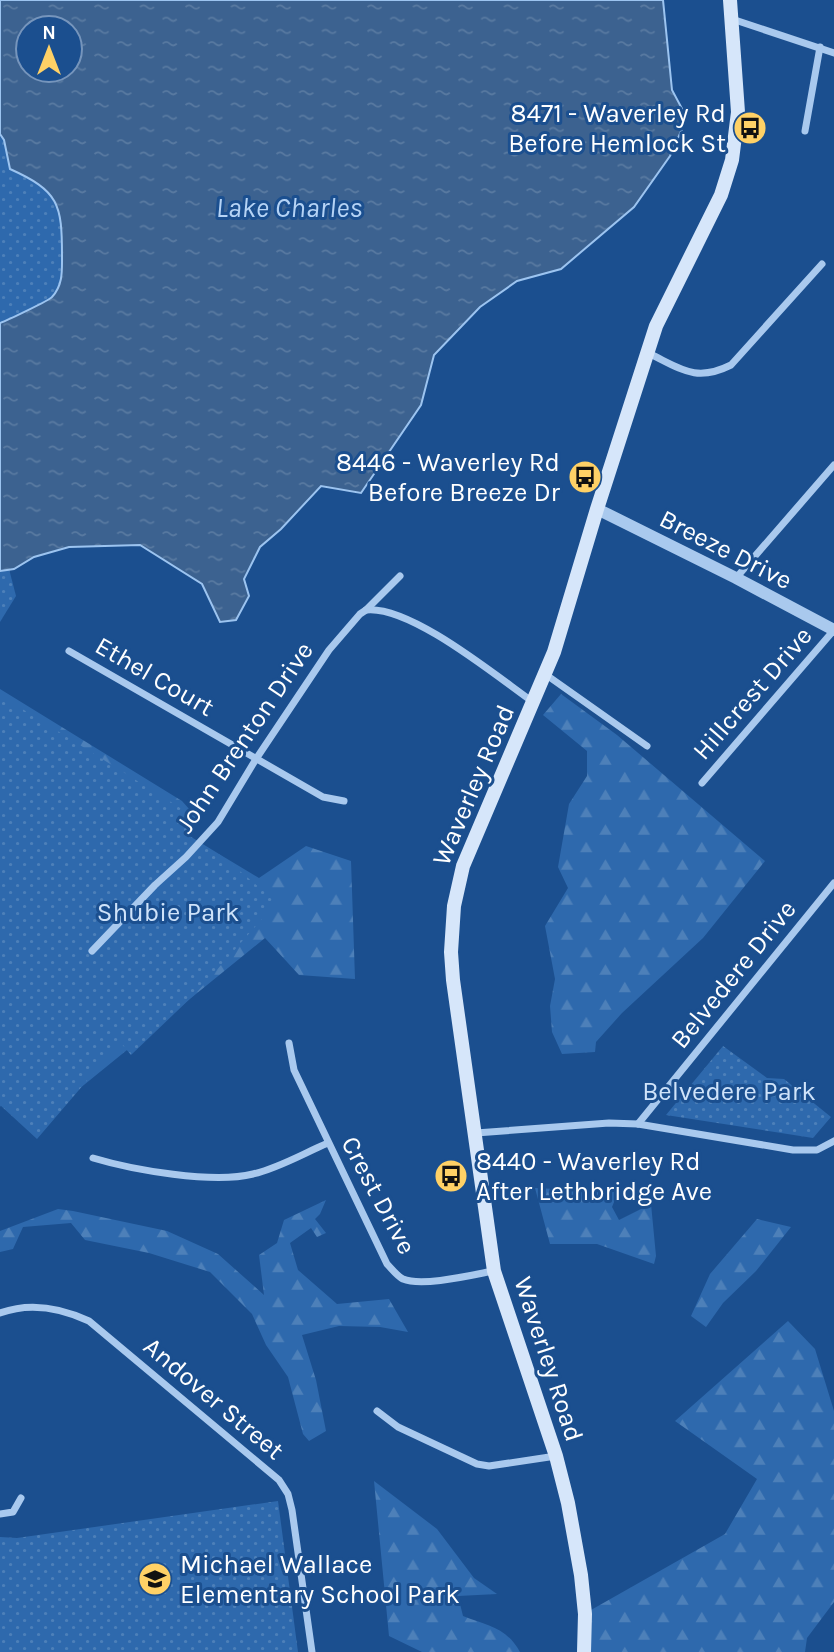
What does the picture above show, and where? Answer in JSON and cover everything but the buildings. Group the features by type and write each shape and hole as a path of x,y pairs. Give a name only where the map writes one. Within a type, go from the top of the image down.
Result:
{"main road":[{"name":"Waverley Road","path":"584,1652 581,1575 570,1512 556,1456 494,1271 453,980 454,906 471,842 554,652 656,326 721,195 733,160 738,112 730,0"}],"street":[{"path":"732,19 834,52"},
{"path":"806,131 820,47"},
{"path":"647,352 700,375 721,371 740,357 822,264"},
{"path":"736,578 834,466"},
{"name":"Breeze Drive","path":"597,509 834,630"},
{"name":"John Brenton Drive","path":"92,951 218,822 256,759 329,650 360,614 400,576"},
{"path":"366,610 378,609 398,615 444,639 534,702"},
{"name":"Hillcrest Drive","path":"702,783 834,630"},
{"name":"Ethel Court","path":"69,651 323,797 344,801"},
{"path":"545,674 647,746"},
{"name":"Belvedere Drive","path":"638,1124 834,883"},
{"name":"Crest Drive","path":"289,1043 294,1070 387,1264 401,1278 413,1282 494,1271"},
{"path":"476,1133 609,1123 638,1124 793,1150 817,1150 834,1141"},
{"path":"93,1158 126,1167 233,1178 261,1172 328,1143"},
{"name":"Andover Street","path":"0,1313 30,1307 52,1308 89,1321 279,1480 288,1494 292,1510 312,1652"},
{"path":"377,1410 398,1427 477,1464 489,1466 556,1456"},
{"path":"0,1514 13,1512 21,1498"}],"green space":[{"path":"0,134 4,140 10,169 39,185 54,201 61,224 62,272 60,283 52,297 0,323"},
{"path":"9,569 16,596 0,622 0,571"},
{"name":"Shubie Park","path":"0,689 182,801 198,819 105,918 129,930 219,854 259,878 306,846 351,861 355,979 299,975 265,938 42,1119 5,1099 0,1107"},
{"path":"561,694 617,735 765,861 703,938 622,1013 596,1042 595,1052 562,1054 552,1032 550,1006 555,979 545,926 568,888 558,867 569,804 587,776 587,751 543,715"},
{"name":"Shubie Park","path":"0,695 198,819 188,835 219,854 277,902 197,992 131,1055 120,1042 37,1139 0,1105"},
{"name":"Belvedere Park","path":"723,1046 767,1078 784,1079 831,1117 813,1138 666,1115"},
{"path":"535,1188 618,1192 612,1207 619,1220 651,1204 656,1256 654,1264 597,1244 550,1244"},
{"path":"326,1200 315,1219 326,1233 317,1237 311,1228 290,1243 298,1270 337,1304 389,1299 408,1332 380,1327 339,1326 302,1335 316,1380 326,1431 309,1441 303,1434 288,1377 266,1345 252,1314 210,1272 149,1253 85,1240 71,1223 23,1227 13,1249 0,1252 0,1231 58,1209 73,1211 167,1231 218,1254 264,1295 259,1255 277,1243 284,1220"},
{"path":"757,1219 791,1227 756,1271 723,1303 706,1327 691,1316 710,1274"},
{"path":"788,1321 815,1349 834,1411 834,1602 807,1638 805,1652 591,1652 591,1610 725,1534 757,1479 675,1421"},
{"path":"374,1481 437,1529 474,1578 497,1594 458,1596 463,1616 502,1632 520,1652 422,1652 389,1636"},
{"name":"Michael Wallace Elementary School Park","path":"278,1501 298,1652 0,1652 0,1537 17,1538"}],"water":[{"name":"Lake Charles","path":"0,0 663,0 672,90 687,118 670,156 634,207 561,269 517,281 480,307 434,355 421,405 361,493 321,486 281,529 260,547 244,579 249,596 236,620 220,622 202,584 140,545 69,547 34,557 14,569 0,571 0,323 52,297 60,283 62,272 61,224 54,201 39,185 10,169 4,140 0,134"}],"place":[{"name":"8471 - Waverley Rd Before Hemlock St","path":"750,128"},
{"name":"8446 - Waverley Rd Before Breeze Dr","path":"585,477"},
{"name":"8440 - Waverley Rd After Lethbridge Ave","path":"451,1176"},
{"name":"Michael Wallace Elementary School Park","path":"155,1579"}]}
